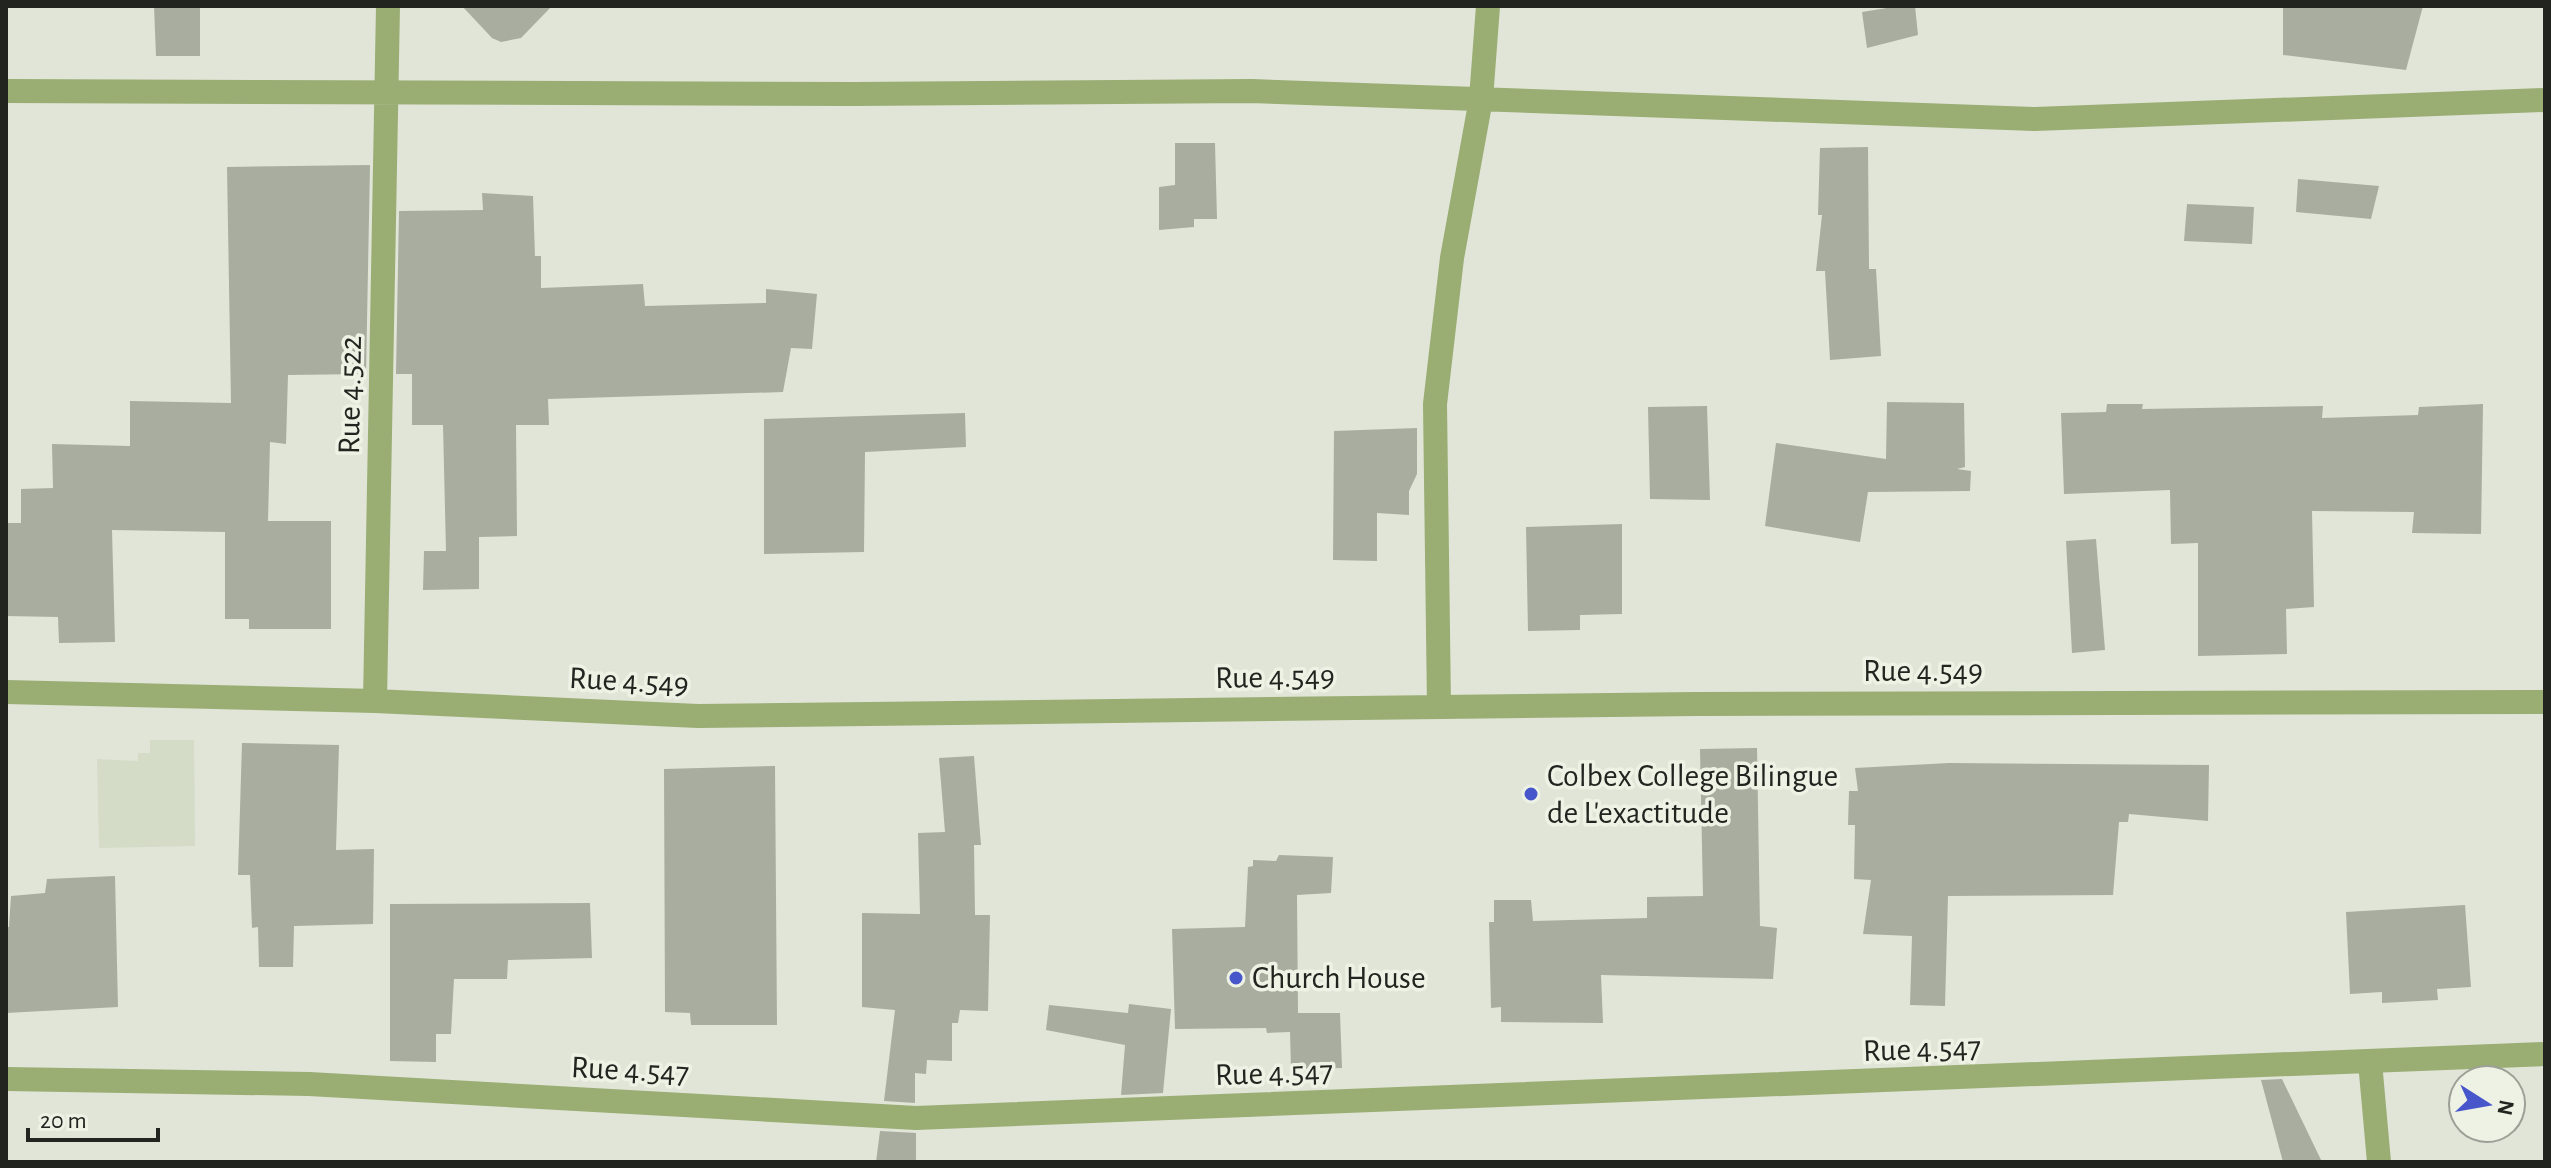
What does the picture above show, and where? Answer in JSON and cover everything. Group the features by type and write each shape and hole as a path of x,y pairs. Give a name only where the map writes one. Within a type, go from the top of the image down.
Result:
{"street":[{"name":"Rue 4.522","path":"375,701 388,6"},
{"path":"1439,707 1435,404 1452,258 1481,99 1488,6"},
{"path":"6,91 855,94 1252,91 2035,119 2545,100"},
{"name":"Rue 4.549","path":"6,692 375,701 698,716 1439,707 2545,702"},
{"name":"Rue 4.547","path":"6,1079 309,1084 916,1118 2545,1054"},
{"path":"2370,1062 2379,1162"}],"shaded area":[{"path":"150,740 194,740 195,846 99,848 97,759 138,761 138,753 150,753"}],"building":[{"path":"154,6 200,6 200,56 156,56"},
{"path":"462,6 552,6 521,38 501,42 492,38"},
{"path":"1915,6 1918,35 1867,48 1862,12"},
{"path":"2283,6 2423,6 2406,70 2283,55"},
{"path":"1175,143 1215,143 1217,219 1194,219 1194,227 1159,230 1159,187 1175,185"},
{"path":"1868,147 1869,269 1876,269 1881,356 1830,360 1825,271 1816,271 1822,215 1818,215 1820,148"},
{"path":"370,165 366,374 288,375 286,444 270,442 268,521 331,521 331,629 249,629 249,619 225,619 225,532 112,530 115,642 59,643 58,617 6,616 6,523 21,523 21,489 53,488 52,444 130,446 130,401 231,403 227,167"},
{"path":"2298,179 2379,186 2371,219 2296,212"},
{"path":"482,193 533,196 535,256 541,256 541,288 643,284 645,306 766,303 766,289 817,294 812,349 791,348 783,392 548,399 549,425 516,425 517,536 479,537 479,589 423,590 424,551 446,551 443,425 412,425 412,374 396,374 399,211 483,210"},
{"path":"2187,204 2254,207 2252,244 2184,241"},
{"path":"1887,402 1964,403 1965,467 1957,469 1971,471 1970,491 1868,492 1860,542 1765,526 1776,443 1886,459"},
{"path":"2107,404 2143,404 2142,409 2323,406 2322,418 2418,415 2419,407 2483,404 2481,534 2412,533 2414,512 2312,511 2314,607 2286,609 2287,654 2198,656 2198,543 2171,544 2170,490 2064,494 2061,413 2106,412"},
{"path":"1707,406 1710,500 1650,499 1648,407"},
{"path":"965,413 966,447 865,452 864,552 764,554 764,419"},
{"path":"1417,428 1417,474 1409,491 1409,515 1377,513 1377,561 1333,560 1334,431"},
{"path":"1622,524 1622,614 1580,615 1580,630 1528,631 1526,527"},
{"path":"2096,539 2105,650 2072,653 2066,541"},
{"path":"242,743 339,745 336,850 374,849 373,924 294,926 293,967 259,967 258,927 252,928 250,875 238,875"},
{"path":"1757,748 1760,926 1777,928 1773,979 1601,975 1603,1023 1501,1022 1501,1007 1491,1008 1489,922 1494,922 1494,900 1531,900 1533,921 1647,918 1647,897 1703,896 1700,749"},
{"path":"974,756 981,845 974,845 975,915 990,915 988,1011 960,1010 958,1023 952,1023 952,1061 927,1060 926,1074 915,1073 915,1103 884,1101 895,1010 862,1007 862,913 920,914 918,833 945,832 939,758"},
{"path":"1949,763 2209,765 2208,821 2129,814 2128,822 2119,822 2113,895 1948,896 1945,1006 1910,1005 1912,936 1863,934 1871,880 1854,879 1855,825 1848,825 1849,791 1858,791 1855,768"},
{"path":"775,766 777,1025 691,1025 690,1013 665,1012 664,769"},
{"name":"Church House","path":"1279,855 1333,857 1331,893 1297,895 1298,1013 1340,1013 1342,1068 1291,1069 1290,1032 1267,1033 1266,1028 1175,1029 1172,929 1245,927 1248,867 1253,866 1253,860 1276,861"},
{"path":"115,876 118,1007 6,1013 6,927 9,927 11,896 45,893 47,879"},
{"path":"590,903 592,958 508,960 507,979 454,979 451,1034 436,1034 436,1062 390,1061 390,904"},
{"path":"2465,905 2471,987 2437,989 2438,1000 2382,1003 2382,992 2350,994 2346,912"},
{"path":"1129,1004 1171,1009 1163,1093 1121,1095 1125,1045 1046,1030 1049,1005 1128,1013"},
{"path":"2282,1079 2322,1162 2283,1162 2261,1080"},
{"path":"880,1131 916,1133 916,1162 876,1162"}],"place":[{"name":"Colbex College Bilingue de L'exactitude","path":"1531,794"},
{"name":"Church House","path":"1236,978"}]}
